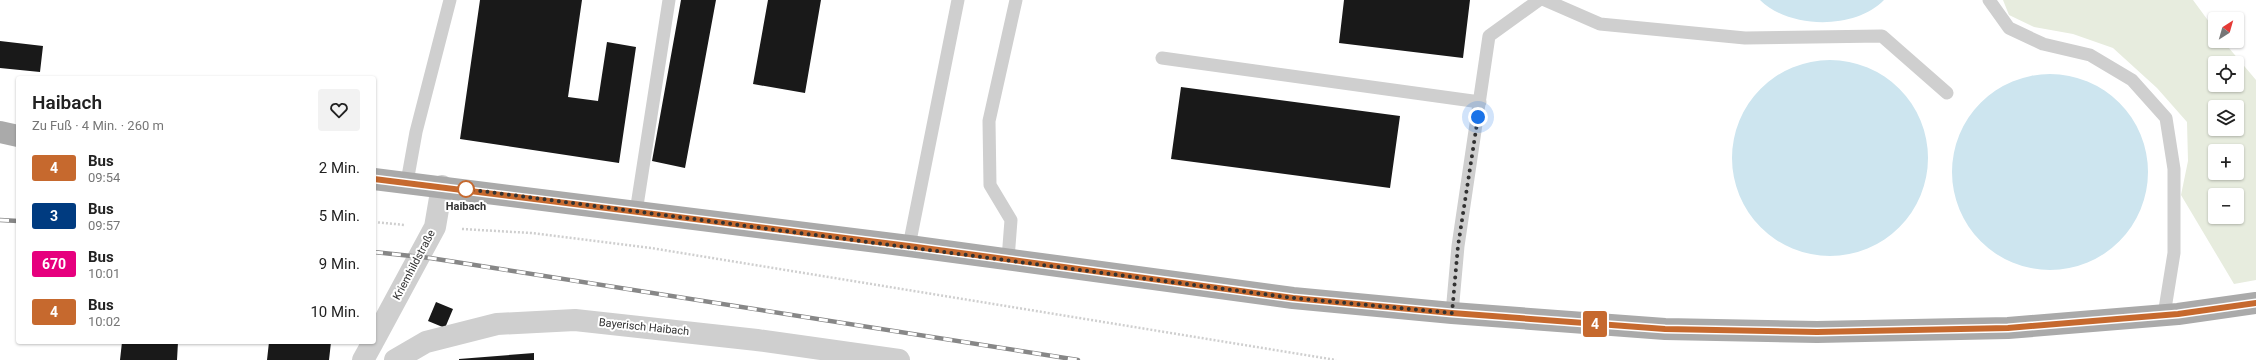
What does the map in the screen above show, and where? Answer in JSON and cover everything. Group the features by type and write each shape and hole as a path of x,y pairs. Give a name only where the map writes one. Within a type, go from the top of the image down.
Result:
{"main road":[{"path":"0,132 16,136"},
{"path":"376,179 442,186 909,246 1293,298 1452,313 1665,329 1817,332 2008,328 2164,315 2256,303"}],"street":[{"name":"Kriemhildstraße","path":"376,337 435,228 442,186"},
{"name":"Bayerisch Haibach","path":"395,360 426,342 498,324 575,320 757,340 899,360"},
{"name":"Kriemhildstraße","path":"363,360 372,344"}],"lane":[{"path":"407,182 416,132 450,0"},
{"path":"636,212 669,0"},
{"path":"909,246 958,0"},
{"path":"1008,259 1011,220 990,185 989,121 1016,0"},
{"path":"1452,313 1458,246 1489,36 1539,0"},
{"path":"1545,0 1600,24 1746,38 1882,36 1947,93"},
{"path":"1988,0 2009,28 2043,44 2090,55 2132,80 2166,118 2174,177 2174,253 2164,315"},
{"path":"1162,58 1480,102"}],"path":[{"path":"376,222 435,228 531,233 650,248 1336,360"}],"shaded area":[{"path":"2003,0 2193,0 2208,20 2208,48 2229,48 2236,56 2208,56 2208,92 2244,92 2244,66 2256,80 2256,280 2234,284 2181,195 2188,161 2187,122 2157,88 2113,48 2073,34 2034,27 2009,15"}],"water":[{"path":"1760,0 1884,0 1872,10 1856,17 1840,21 1822,22 1804,21 1788,16 1772,10"},
{"path":"1820,60 1840,60 1868,67 1885,76 1900,88 1912,103 1921,120 1928,148 1928,168 1921,196 1912,213 1900,228 1885,240 1868,249 1840,256 1820,256 1792,249 1775,240 1760,228 1748,213 1739,196 1732,168 1732,148 1739,120 1748,103 1760,88 1775,76 1792,67"},
{"path":"2040,74 2060,74 2088,81 2105,90 2120,102 2132,117 2141,134 2148,162 2148,182 2141,210 2132,227 2120,242 2105,254 2088,263 2060,270 2040,270 2012,263 1995,254 1980,242 1968,227 1959,210 1952,182 1952,162 1959,134 1968,117 1980,102 1995,90 2012,81"}],"building":[{"path":"480,0 582,0 568,97 598,101 607,42 636,47 619,163 460,139"},
{"path":"681,0 716,0 685,168 652,161"},
{"path":"768,0 821,0 805,93 753,84"},
{"path":"1344,0 1470,0 1463,58 1339,43"},
{"path":"0,41 43,46 40,72 0,68"},
{"path":"1181,87 1400,116 1390,188 1171,159"},
{"path":"436,302 453,309 445,328 428,321"},
{"path":"122,344 178,344 177,360 120,360"},
{"path":"269,344 331,344 329,360 267,360"},
{"path":"534,353 534,360 459,360 459,359"}],"railway":[{"path":"0,220 16,221"},
{"path":"376,252 430,258 1078,360"}],"bus line":[{"name":"4","path":"376,179 909,246 1293,298 1452,313 1665,329 1817,332 2008,328 2178,314 2256,303"}],"place":[{"name":"Haibach","path":"466,189"}],"route":[{"path":"466,189 909,246 1293,298 1452,313 1458,246 1478,117"}]}
